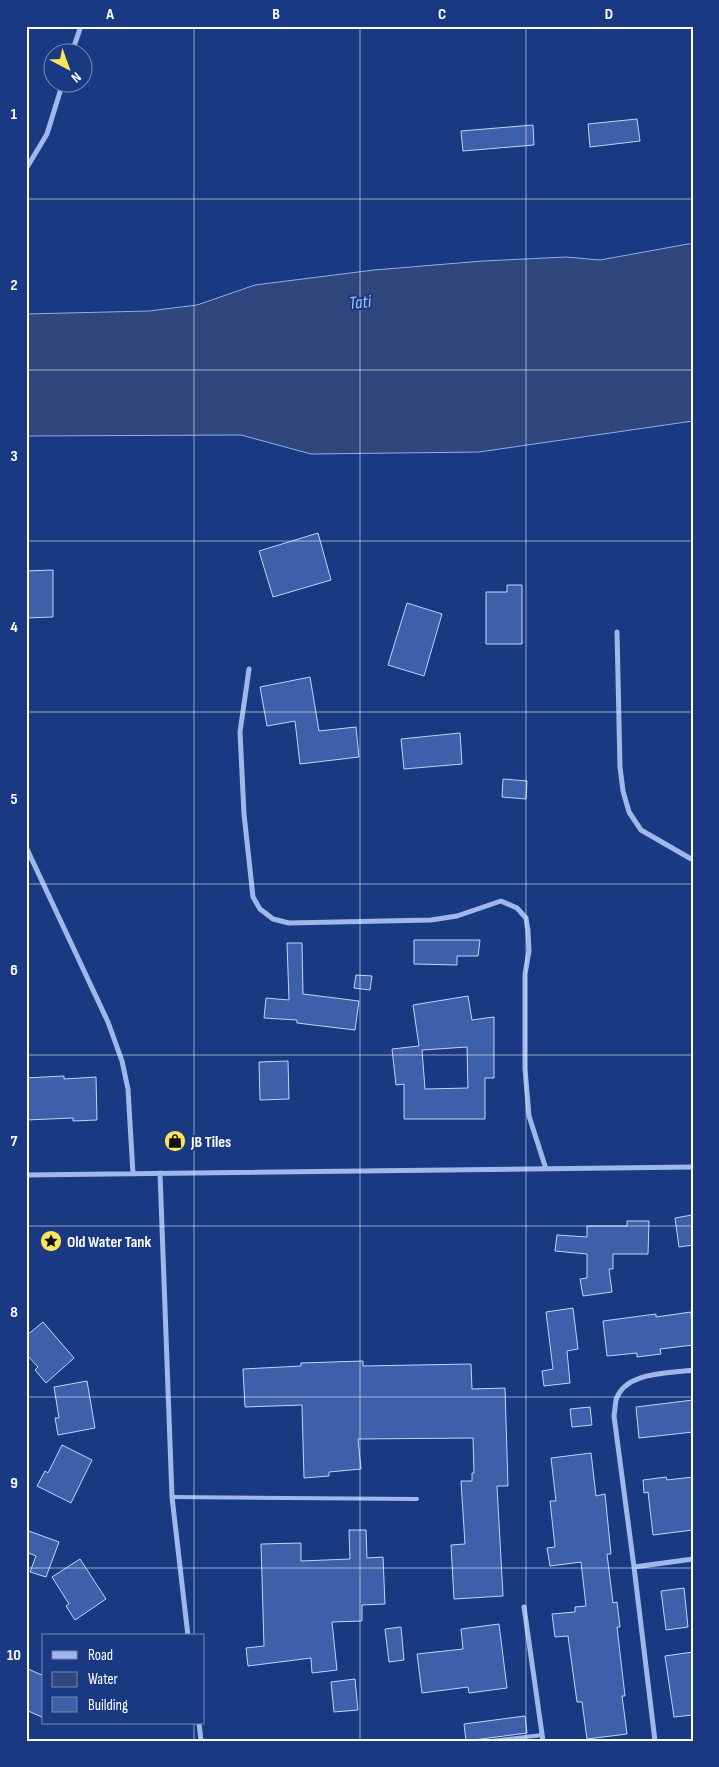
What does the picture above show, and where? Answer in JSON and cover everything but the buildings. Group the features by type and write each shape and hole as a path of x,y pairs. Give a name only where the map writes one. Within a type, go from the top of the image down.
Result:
{"street":[{"path":"75,42 81,26"},
{"path":"26,169 47,134 60,92"},
{"path":"617,632 620,766 628,812 641,830 693,860"},
{"path":"249,669 240,732 243,796 253,897 260,909 273,919 288,923 431,920 457,916 501,901 517,908 526,918 528,931 529,951 525,974 525,1069 530,1116 546,1169"},
{"path":"26,847 108,1022 122,1062 128,1089 133,1174"},
{"path":"26,1175 693,1167"},
{"path":"160,1173 172,1497 188,1634"},
{"path":"655,1741 614,1416 616,1401 621,1390 631,1382 643,1377 693,1370"},
{"path":"634,1567 693,1560"},
{"path":"524,1607 542,1738"},
{"path":"199,1724 201,1741"}],"lane":[{"path":"172,1497 417,1500"},
{"path":"492,1741 542,1738"}],"water":[{"name":"Tati","path":"693,244 693,421 479,452 311,454 241,435 26,436 26,314 149,311 197,305 255,285 374,270 483,261 566,257 600,260"}],"place":[{"name":"JB Tiles","path":"175,1141"},
{"name":"Old Water Tank","path":"51,1241"}]}
